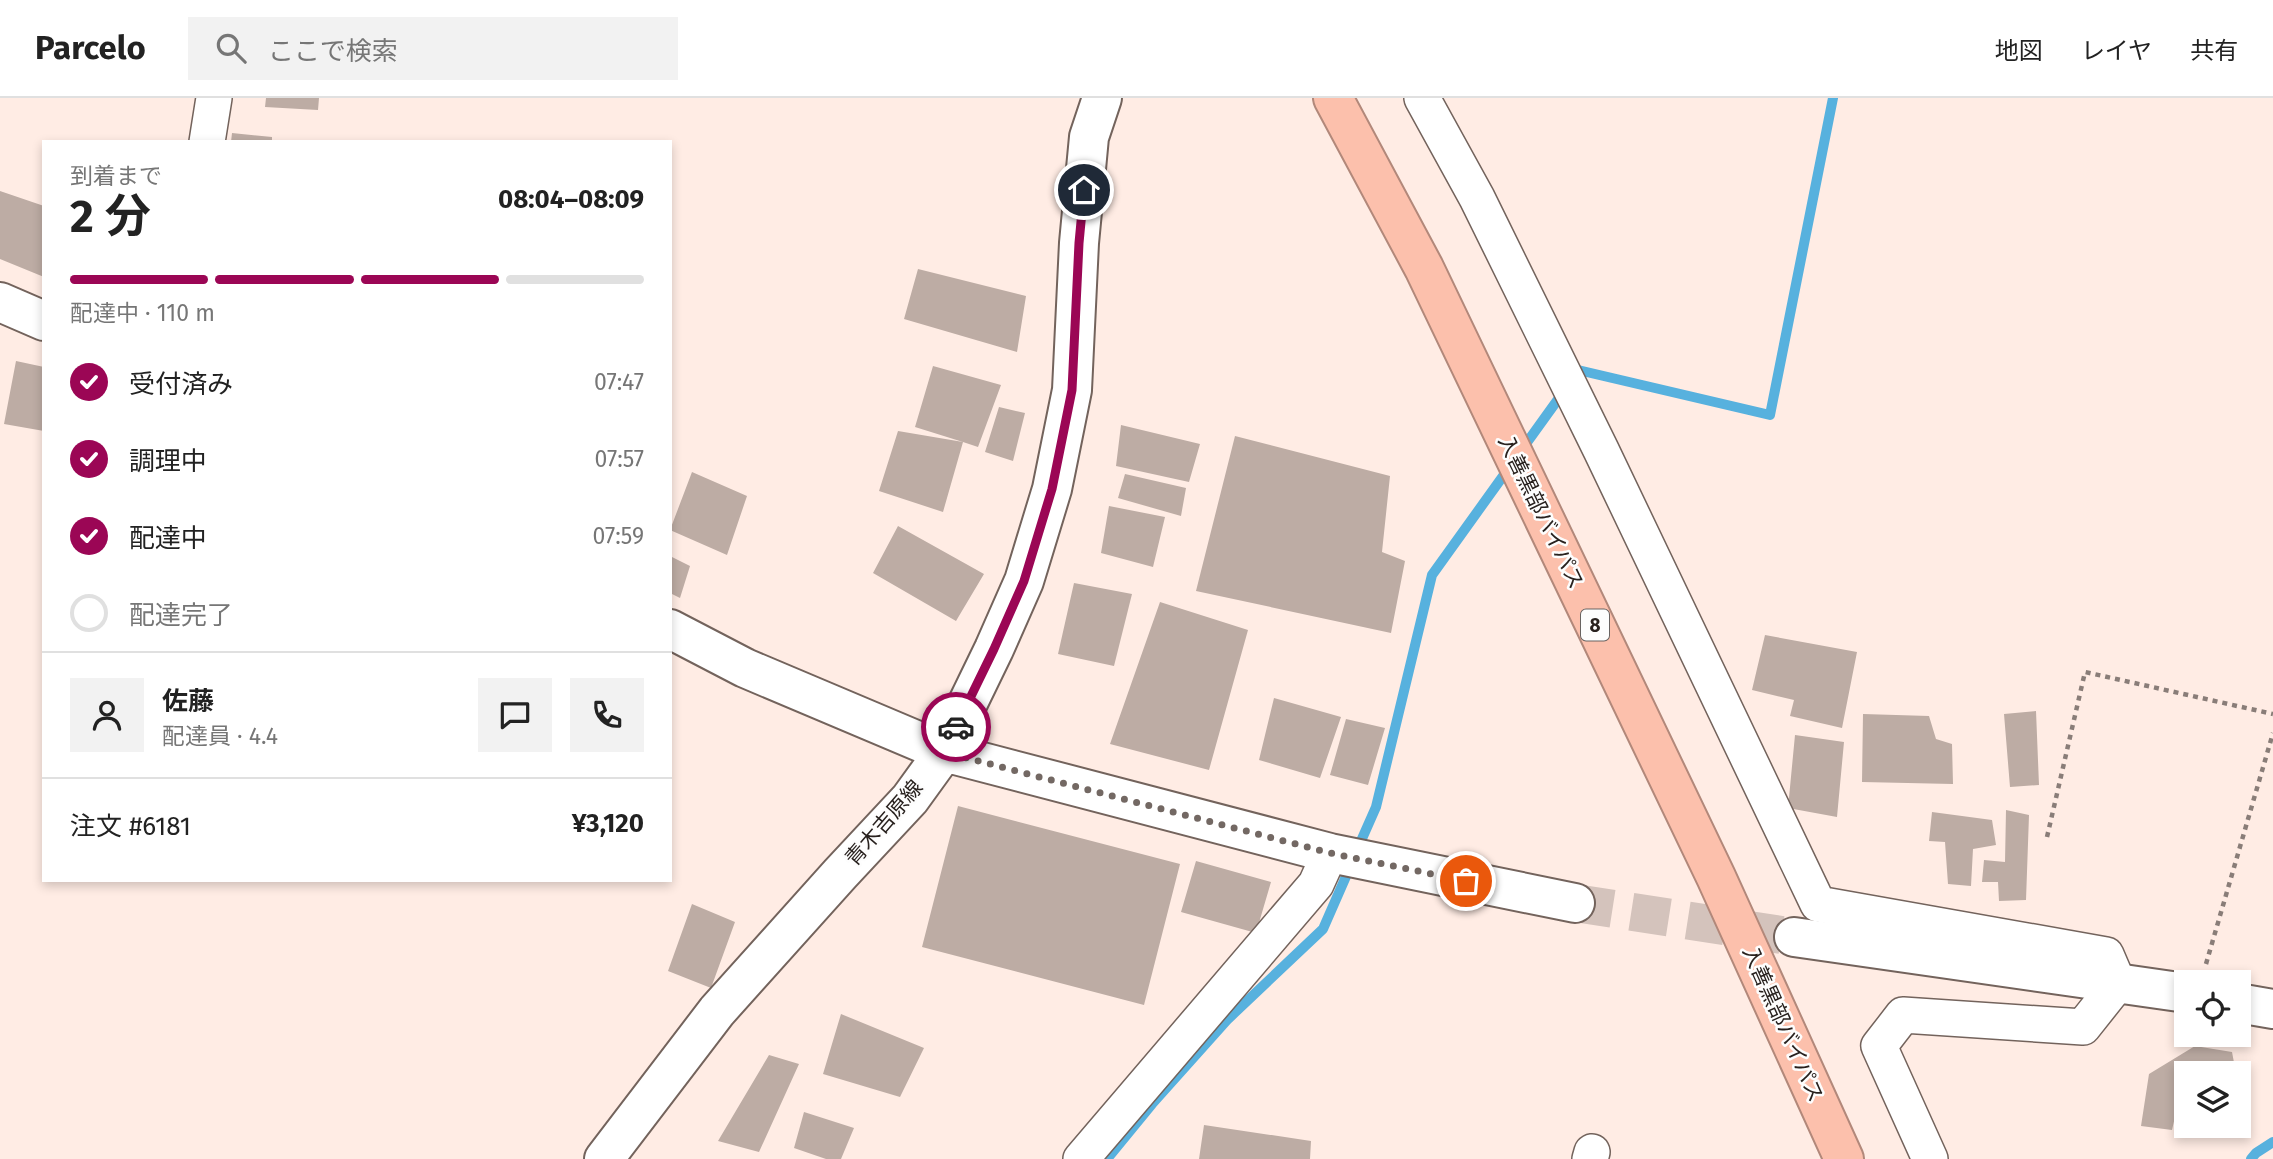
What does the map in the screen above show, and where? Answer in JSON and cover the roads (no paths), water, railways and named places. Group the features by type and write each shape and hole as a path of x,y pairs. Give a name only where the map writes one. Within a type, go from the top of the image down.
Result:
{"highway":[{"name":"入善黒部バイパス","path":"1333,98 1424,268 1716,877 1844,1159"}],"street":[{"path":"207,140 214,98"},
{"name":"青木吉原線","path":"604,1159 717,1012 910,799 944,752 994,649 1024,581 1052,489 1072,390 1079,243 1089,137 1101,98"},
{"path":"1422,98 1501,246 1818,904 2106,955 2118,984"},
{"path":"0,302 42,320"},
{"path":"672,630 745,668 944,752 1330,853 1575,903"},
{"path":"1081,1159 1316,884 1330,853"},
{"path":"1794,937 2118,984 2174,982"},
{"path":"1930,1159 1879,1046 1903,1015 2083,1027 2118,984"},
{"path":"2251,1005 2273,1009"}],"waterway":[{"path":"1573,378 1578,370 1770,415 1833,98"},
{"path":"1520,452 1564,391"},
{"path":"1357,850 1376,807 1432,575 1511,465"},
{"path":"1107,1159 1228,1019 1323,929 1351,865"},
{"path":"2251,1159 2273,1142"}],"tunnel":[{"path":"1575,903 1794,937"}]}
